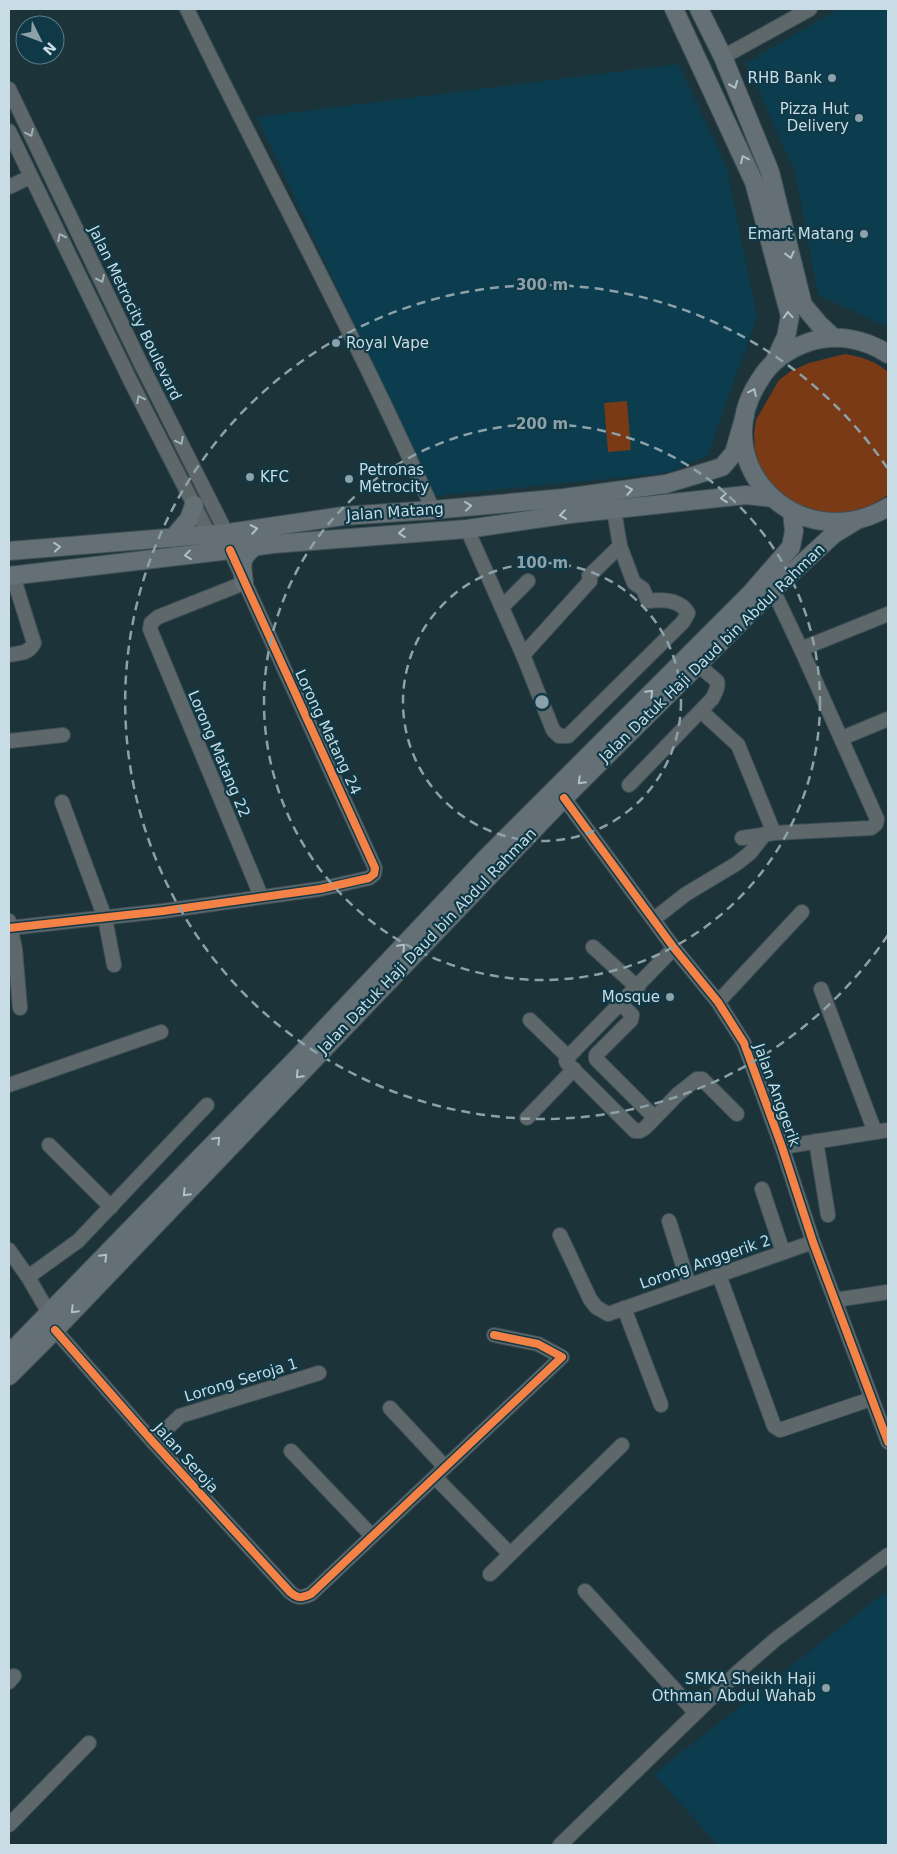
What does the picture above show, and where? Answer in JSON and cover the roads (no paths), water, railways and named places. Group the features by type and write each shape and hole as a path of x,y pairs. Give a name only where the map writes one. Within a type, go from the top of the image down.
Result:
{"main road":[{"path":"674,9 754,182 790,316 786,337 775,361"},
{"path":"699,9 723,57 770,172 803,305 834,338"},
{"path":"775,361 802,344 834,338 854,339 886,352"},
{"name":"Jalan Matang","path":"11,576 224,544 343,516 564,498 666,484 722,467 734,452 755,386 775,361"},
{"path":"745,415 744,436 747,456 757,479 773,498 792,512 810,519 829,523 857,520 885,510"},
{"name":"Jalan Matang","path":"9,551 173,538 254,546 401,533 467,530 570,514 746,496 773,498"},
{"path":"173,538 189,519 194,505"},
{"name":"Jalan Datuk Haji Daud bin Abdul Rahman","path":"9,1354 293,1062 487,857 757,586 791,547 794,531 792,512"},
{"name":"Jalan Datuk Haji Daud bin Abdul Rahman","path":"9,1376 564,798 773,590 834,534 857,520"},
{"path":"244,583 242,561 245,554 254,546"}],"street":[{"path":"187,9 240,119 324,283 415,469 433,510"},
{"path":"723,57 810,9"},
{"name":"Jalan Metrocity Boulevard","path":"9,89 164,409 224,544"},
{"path":"9,131 30,177 194,505 224,544"},
{"path":"9,187 30,177"},
{"path":"149,416 164,409"},
{"path":"467,530 523,655 553,730 559,736 568,736 683,622 688,613 678,602 648,601 643,590 634,583 620,546 614,510"},
{"name":"Lorong Matang 24","path":"224,544 244,583 375,868 374,874 369,878 320,889 261,896"},
{"path":"523,655 590,581 589,576 620,546"},
{"path":"9,655 31,650 34,643 11,576"},
{"path":"502,607 528,581"},
{"name":"Lorong Matang 22","path":"244,583 158,617 151,623 150,629 261,896"},
{"path":"742,838 769,833 872,828 876,824 877,819 842,738 773,590"},
{"path":"801,649 888,614"},
{"path":"628,785 712,699 718,684 714,678 698,665"},
{"path":"701,711 738,745 769,833"},
{"path":"842,738 888,719"},
{"path":"9,741 63,735"},
{"name":"Jalan Anggerik","path":"564,798 674,948 718,1002 744,1043 782,1147 813,1242 871,1399 886,1425 888,1442"},
{"path":"62,802 105,918 114,965"},
{"path":"654,919 686,894 736,864 750,853 769,833"},
{"path":"20,1008 15,949 10,926 105,918 261,896"},
{"path":"718,1002 802,912"},
{"path":"593,946 638,988"},
{"path":"528,1118 621,1004 674,948"},
{"path":"782,1147 882,1131 821,989"},
{"path":"621,1004 632,1016 631,1020 596,1055 596,1060 654,1116"},
{"path":"530,1020 635,1131 645,1128 654,1116 697,1079 702,1079 737,1114"},
{"path":"9,1085 161,1032"},
{"path":"28,1277 78,1241 207,1105"},
{"path":"816,1141 828,1214"},
{"path":"49,1145 112,1207"},
{"path":"762,1189 783,1252"},
{"path":"669,1221 690,1285"},
{"name":"Lorong Anggerik 2","path":"560,1235 590,1299 596,1307 608,1314 813,1242"},
{"path":"9,1250 28,1277 49,1313"},
{"path":"719,1275 774,1426 780,1430 871,1399"},
{"path":"835,1300 888,1292"},
{"path":"624,1308 661,1405"},
{"name":"Jalan Seroja","path":"55,1330 153,1442 296,1597 302,1598 311,1594 372,1536"},
{"path":"291,1451 372,1536 562,1357 538,1344 494,1335"},
{"name":"Lorong Seroja 1","path":"153,1442 180,1416 319,1373"},
{"path":"390,1408 445,1467"},
{"path":"490,1574 622,1446"},
{"path":"435,1477 510,1554"},
{"path":"560,1845 696,1712 776,1639 888,1554"},
{"path":"585,1591 696,1712"},
{"path":"9,1824 89,1743"}],"place":[{"name":"RHB Bank","path":"832,78"},
{"name":"Pizza Hut Delivery","path":"859,118"},
{"name":"Emart Matang","path":"864,234"},
{"name":"Royal Vape","path":"336,343"},
{"name":"KFC","path":"250,477"},
{"name":"Petronas Metrocity","path":"349,479"},
{"name":"Mosque","path":"670,997"},
{"name":"SMKA Sheikh Haji Othman Abdul Wahab","path":"826,1688"}]}
